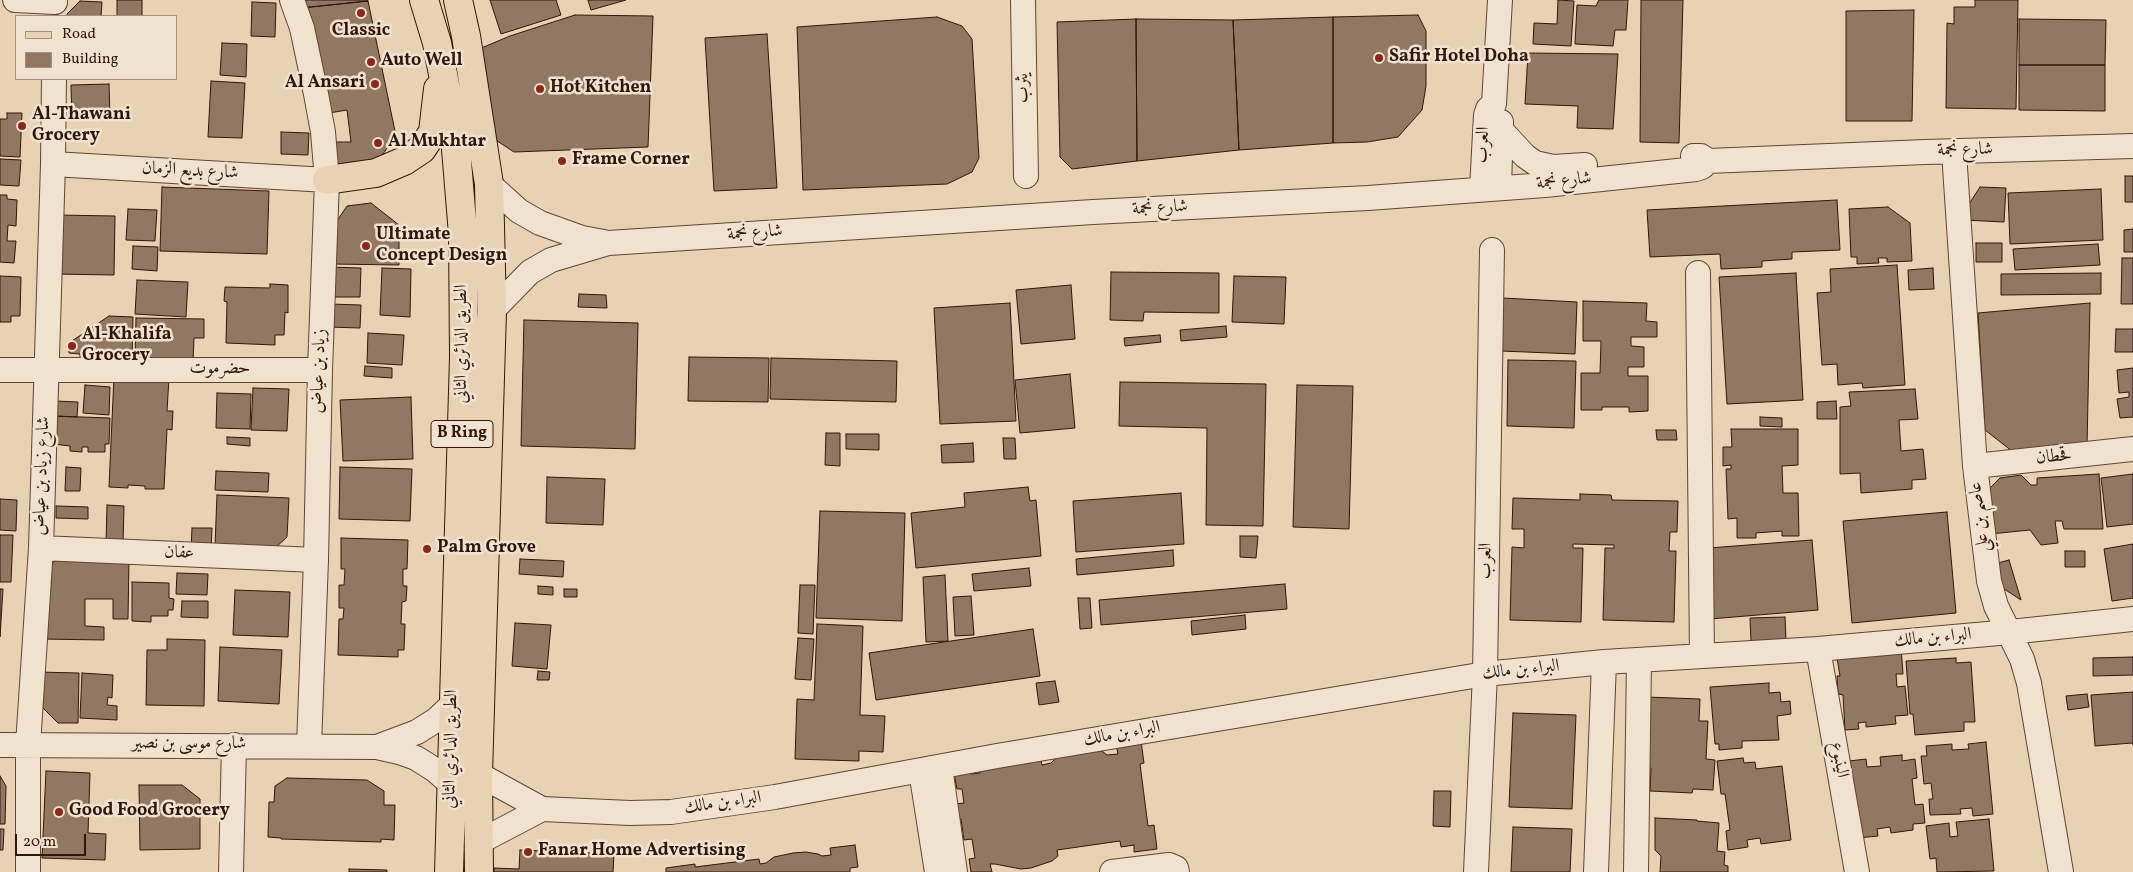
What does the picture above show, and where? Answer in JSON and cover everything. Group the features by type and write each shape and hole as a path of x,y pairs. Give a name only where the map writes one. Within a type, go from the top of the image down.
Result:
{"main road":[{"name":"الطريق الدائري الثاني","path":"424,0 437,43 455,137 463,234 464,357 449,872"},
{"name":"الطريق الدائري الثاني","path":"458,0 466,36 488,184 492,311 478,774 479,872"},
{"path":"327,180 376,173 404,161 422,148 433,132 438,90 437,43"}],"street":[{"path":"15,0 55,6"},
{"name":"زياد بن عياض","path":"292,0 302,28 316,94 323,132 327,180 309,746"},
{"name":"يثرب","path":"1023,0 1026,176"},
{"name":"العرب","path":"1490,188 1486,115 1488,109 1494,104 1500,0"},
{"name":"شارع زياد بن عياض","path":"28,872 28,745 41,548 54,80"},
{"name":"العرب","path":"1490,188 1501,130 1501,110 1494,104"},
{"name":"شارع نجمة","path":"1501,130 1545,176"},
{"name":"شارع نجمة","path":"492,311 530,272 551,260 608,243 1113,211 1368,198 1490,188 1545,176 1696,168 1708,161 2133,146"},
{"name":"عاصم بن علي","path":"1954,152 1975,466 1989,581 1996,606 2022,659 2029,683 2061,872"},
{"name":"شارع بديع الزمان","path":"53,164 327,180"},
{"name":"شارع نجمة","path":"488,184 518,211 540,223 582,238 608,243"},
{"name":"العرب","path":"1476,872 1484,674 1492,250"},
{"path":"1698,273 1702,656"},
{"name":"حضرموت","path":"0,370 320,370"},
{"name":"قحطان","path":"1975,466 2133,450"},
{"name":"عفان","path":"41,548 316,560"},
{"name":"البراء بن مالك","path":"478,774 542,809 630,813 671,812 776,797 1484,674 1604,662 1818,649 2133,619"},
{"name":"الينبوع","path":"1818,649 1857,872"},
{"path":"1636,872 1639,660"},
{"path":"1596,872 1604,662"},
{"name":"شارع موسى بن نصير","path":"377,747 417,732 436,720 453,704"},
{"name":"شارع موسى بن نصير","path":"0,745 377,747 416,758 435,770 452,785"},
{"path":"231,872 234,745"},
{"path":"931,769 937,872"},
{"path":"931,769 955,872"},
{"path":"479,842 542,809"},
{"path":"1112,872 1169,865 1176,868 1177,872"}],"building":[{"path":"117,0 142,0 142,15 117,15"},
{"path":"297,0 367,0 368,1 301,8"},
{"path":"490,0 556,0 561,15 501,34"},
{"path":"588,0 626,0 591,10"},
{"path":"1558,0 1574,1 1571,46 1533,44 1534,23 1557,24"},
{"path":"1599,0 1628,0 1626,30 1615,30 1613,46 1575,44 1577,5 1596,6"},
{"path":"1641,0 1683,0 1679,143 1640,142"},
{"path":"1975,0 2018,0 2016,109 1946,108 1947,23 1954,24 1954,7 1975,7"},
{"path":"80,1 102,2 101,15 67,14"},
{"path":"368,1 396,136 380,158 369,165 334,165 331,142 351,142 347,110 329,113 301,8"},
{"path":"252,2 276,3 275,37 251,36"},
{"path":"1914,10 1912,121 1846,121 1846,11"},
{"path":"575,15 653,16 648,147 514,152 485,133 479,49 510,36"},
{"name":"Safir Hotel Doha","path":"1418,15 1426,31 1426,86 1422,110 1398,137 1367,142 1333,143 1333,17"},
{"path":"937,17 962,26 972,39 979,158 972,172 947,184 803,190 797,27"},
{"path":"1333,17 1333,143 1239,150 1233,20"},
{"path":"1136,19 1137,161 1072,169 1060,157 1057,22"},
{"path":"1136,19 1233,20 1239,150 1137,161"},
{"path":"2019,19 2106,20 2105,65 2019,65"},
{"path":"767,34 777,188 714,191 705,38"},
{"path":"222,43 247,44 246,77 220,75"},
{"path":"1528,53 1618,54 1613,129 1577,128 1578,106 1525,104"},
{"path":"2019,65 2105,65 2105,111 2019,110"},
{"path":"211,81 245,83 242,138 208,137"},
{"path":"109,84 110,118 72,118 71,85"},
{"path":"7,113 22,113 20,157 0,156 0,119 7,119"},
{"path":"281,132 309,133 308,155 281,154"},
{"path":"0,159 21,160 19,186 0,185"},
{"path":"2125,176 2133,176 2133,202 2125,202"},
{"path":"162,187 269,191 267,254 160,251"},
{"path":"1980,187 2006,188 2004,222 1964,220 1969,204"},
{"path":"2101,189 2103,240 2010,244 2008,193"},
{"path":"0,195 7,195 7,199 17,200 16,226 8,225 7,241 16,241 14,263 0,262"},
{"path":"1837,200 1840,250 1792,252 1792,259 1762,261 1762,267 1721,269 1720,254 1650,257 1647,210"},
{"name":"Ultimate Concept Design","path":"371,203 399,225 399,265 332,264 333,227 347,206"},
{"path":"1888,207 1910,223 1912,261 1887,262 1887,258 1878,258 1879,263 1857,264 1857,257 1851,257 1849,209"},
{"path":"128,209 157,210 155,241 126,240"},
{"path":"56,215 115,216 114,275 54,274"},
{"path":"2133,229 2133,252 2124,252 2124,230"},
{"path":"1976,243 2002,243 2002,262 1976,262"},
{"path":"2098,244 2100,265 2015,270 2013,249"},
{"path":"133,246 158,247 157,271 132,269"},
{"path":"2122,258 2133,258 2133,304 2121,304"},
{"path":"1897,265 1905,385 1863,388 1862,383 1838,385 1837,364 1822,365 1817,293 1831,292 1830,269"},
{"path":"328,267 361,268 360,297 327,297"},
{"path":"382,268 411,269 410,317 380,315"},
{"path":"1933,268 1934,289 1909,290 1908,270"},
{"path":"1111,272 1219,273 1219,313 1144,312 1143,321 1110,320"},
{"path":"1796,273 1803,400 1727,404 1719,277"},
{"path":"2101,273 2101,294 2001,295 2001,274"},
{"path":"0,276 21,277 20,316 11,316 11,322 0,322"},
{"path":"1234,276 1286,277 1284,324 1232,322"},
{"path":"137,280 188,282 186,317 135,314"},
{"path":"270,284 288,285 288,313 285,312 284,335 275,335 275,345 226,343 227,302 224,301 225,287 270,288"},
{"path":"1071,285 1075,339 1021,344 1016,290"},
{"path":"579,294 606,295 607,308 578,307"},
{"path":"1503,298 1577,302 1575,354 1501,351"},
{"path":"1583,301 1647,303 1646,321 1657,322 1657,337 1631,337 1631,346 1644,347 1644,367 1628,367 1628,376 1648,376 1648,411 1629,412 1629,407 1602,407 1602,410 1581,410 1581,373 1600,373 1601,341 1583,341"},
{"path":"1010,303 1016,421 940,424 934,308"},
{"path":"2090,303 2087,447 2017,455 1985,430 1978,313"},
{"path":"329,304 361,305 360,328 328,327"},
{"path":"109,316 133,317 132,359 109,359 109,355 91,354 91,358 80,357 80,354 69,353 69,343"},
{"path":"136,318 204,319 204,338 194,338 193,361 135,360"},
{"path":"524,320 638,323 635,449 521,446"},
{"path":"1226,326 1227,337 1181,341 1180,330"},
{"path":"2116,329 2133,329 2133,352 2115,352"},
{"path":"368,333 404,335 402,365 367,363"},
{"path":"1160,335 1161,342 1125,346 1124,338"},
{"path":"689,357 769,358 768,402 688,401"},
{"path":"771,358 897,361 896,402 770,399"},
{"path":"1508,360 1576,361 1574,428 1507,426"},
{"path":"365,366 392,368 392,378 364,376"},
{"path":"2133,368 2133,417 2120,418 2117,399 2129,397 2129,392 2119,393 2117,370"},
{"path":"1070,374 1075,428 1020,433 1015,380"},
{"path":"114,376 169,378 167,411 173,411 172,430 167,429 164,489 145,489 145,486 128,485 128,488 109,487"},
{"path":"1120,382 1266,384 1263,526 1206,525 1207,428 1119,426"},
{"path":"85,385 110,387 109,415 83,413"},
{"path":"1297,385 1353,386 1349,529 1293,527"},
{"path":"253,388 289,389 287,431 251,430"},
{"path":"1915,389 1918,419 1899,420 1901,451 1923,449 1926,479 1912,480 1912,489 1861,493 1860,473 1840,474 1840,407 1851,406 1849,392"},
{"path":"217,393 251,394 250,429 216,428"},
{"path":"411,397 413,459 343,461 340,400"},
{"path":"55,401 78,402 77,417 55,416"},
{"path":"1836,401 1837,419 1817,419 1817,402"},
{"path":"53,416 110,418 109,444 105,444 105,452 88,452 88,447 82,447 82,452 70,451 70,446 45,443"},
{"path":"1760,417 1782,418 1782,427 1760,426"},
{"path":"1731,429 1798,429 1798,465 1782,466 1783,493 1798,493 1799,536 1782,536 1782,531 1756,533 1756,538 1737,538 1737,518 1728,519 1726,469 1731,469 1731,465 1723,466 1723,447 1732,447"},
{"path":"1656,430 1676,430 1677,440 1657,440"},
{"path":"826,433 840,433 840,466 825,465"},
{"path":"846,434 879,434 879,450 846,449"},
{"path":"227,437 250,438 250,446 227,444"},
{"path":"1003,438 1015,438 1016,459 1004,459"},
{"path":"973,443 974,462 942,463 941,445"},
{"path":"66,467 81,468 80,491 65,491"},
{"path":"340,467 412,469 410,521 339,519"},
{"path":"216,471 269,473 268,492 215,490"},
{"path":"2099,474 2103,529 2064,529 2062,521 2055,521 2058,543 2041,545 2030,530 1990,534 1987,491 2000,478 2021,475 2031,485 2037,485 2037,478"},
{"path":"2133,474 2133,524 2107,527 2101,478"},
{"path":"547,477 605,479 603,525 546,523"},
{"path":"1028,487 1030,501 1036,500 1041,556 916,568 911,513 965,507 964,493"},
{"path":"1181,493 1184,544 1076,552 1073,501"},
{"path":"1580,494 1611,495 1612,500 1678,501 1677,532 1670,532 1669,551 1676,551 1674,622 1603,620 1605,548 1614,548 1614,545 1573,544 1573,548 1583,548 1581,622 1510,620 1512,547 1524,548 1524,529 1512,529 1513,498 1580,500"},
{"path":"217,495 289,498 287,537 274,549 215,546"},
{"path":"0,499 17,500 16,531 0,530"},
{"path":"107,505 124,506 123,544 106,544"},
{"path":"56,506 88,507 88,519 56,518"},
{"path":"820,511 905,513 902,621 816,618"},
{"path":"1947,512 1956,613 1852,623 1843,521"},
{"path":"192,528 212,528 211,552 191,551"},
{"path":"0,535 13,535 11,582 0,582"},
{"path":"1240,536 1258,536 1256,558 1240,557"},
{"path":"341,538 408,540 407,569 403,569 403,586 407,586 406,601 402,602 401,624 405,624 404,650 398,650 398,657 338,655 339,619 343,619 344,608 339,608 339,585 344,585 345,569 341,569"},
{"path":"1812,540 1818,610 1710,619 1709,548"},
{"path":"2133,544 2133,598 2112,601 2104,549"},
{"path":"1173,550 1174,566 1077,575 1076,559"},
{"path":"2065,551 2085,551 2085,567 2065,567"},
{"path":"57,559 129,559 128,619 113,619 113,599 85,599 85,626 104,627 104,640 41,639 43,573"},
{"path":"520,559 564,561 563,577 519,574"},
{"path":"2009,560 2021,600 1995,583 1994,564"},
{"path":"1029,568 1031,586 974,591 972,574"},
{"path":"177,573 208,574 207,595 176,594"},
{"path":"945,575 948,641 926,642 923,577"},
{"path":"132,582 169,583 169,598 174,599 173,610 168,610 168,616 151,616 151,622 132,621"},
{"path":"1285,584 1287,609 1101,625 1099,600"},
{"path":"800,585 815,585 813,634 798,633"},
{"path":"538,586 553,587 553,595 538,594"},
{"path":"0,589 3,589 0,637"},
{"path":"564,589 577,589 577,597 564,597"},
{"path":"235,590 290,592 288,637 233,635"},
{"path":"971,596 974,635 955,636 953,597"},
{"path":"1078,598 1090,598 1092,628 1080,629"},
{"path":"182,601 208,601 208,618 181,617"},
{"path":"1245,615 1246,629 1192,635 1191,621"},
{"path":"1785,617 1786,640 1751,641 1750,618"},
{"path":"515,623 551,625 547,669 512,666"},
{"path":"817,624 863,626 860,715 885,716 883,752 859,751 859,761 795,759 797,699 814,700"},
{"path":"1033,629 1040,676 876,700 869,653"},
{"path":"798,638 814,639 811,680 795,679"},
{"path":"167,639 205,640 204,706 146,705 147,650 167,650"},
{"path":"220,647 282,650 279,704 218,701"},
{"path":"1901,647 1903,674 1896,674 1897,687 1905,686 1908,715 1895,716 1896,724 1866,727 1866,722 1858,723 1859,729 1845,730 1843,695 1838,694 1837,676 1840,676 1837,658"},
{"path":"2133,657 2133,675 2093,676 2093,658"},
{"path":"1956,658 1956,663 1971,662 1975,722 1964,722 1964,731 1915,735 1913,714 1910,714 1906,661"},
{"path":"538,671 550,672 549,680 537,680"},
{"path":"37,672 79,673 78,723 58,723 37,702"},
{"path":"82,673 113,675 112,698 108,697 107,705 117,706 117,720 80,718"},
{"path":"1055,681 1059,702 1039,705 1036,683"},
{"path":"1769,683 1769,693 1780,692 1781,702 1790,701 1791,714 1777,716 1779,740 1742,741 1742,748 1719,750 1719,744 1715,744 1710,687"},
{"path":"2133,692 2133,745 2132,743 2095,746 2091,695"},
{"path":"2087,694 2089,707 2068,710 2066,696"},
{"path":"1646,697 1700,699 1699,721 1708,721 1706,759 1715,760 1713,790 1693,789 1692,793 1650,791 1651,768 1643,767"},
{"path":"1513,713 1576,715 1572,809 1509,807"},
{"path":"1141,741 1144,763 1140,764 1148,826 1154,825 1157,849 1134,852 1134,845 1121,847 1120,841 1057,850 1058,856 1052,861 1031,868 1021,869 990,864 992,872 971,872 969,859 975,858 972,839 964,840 961,819 948,821 946,805 964,803 962,789 957,789 953,768 970,766 971,774 980,773 979,765 1040,757 1042,765 1051,763 1056,758 1094,749 1102,751 1107,755 1118,754 1116,745"},
{"path":"1986,742 1993,814 1973,816 1972,808 1960,809 1961,814 1930,815 1929,799 1933,799 1931,783 1924,784 1921,756 1927,756 1926,746 1952,744 1952,750 1969,749 1968,744"},
{"path":"1902,755 1902,761 1915,759 1917,778 1912,779 1915,805 1923,804 1925,823 1913,824 1913,830 1891,833 1890,827 1877,829 1878,836 1858,838 1849,761 1866,759 1867,767 1881,766 1880,757"},
{"path":"1743,758 1744,763 1755,762 1756,769 1782,766 1791,840 1761,844 1760,838 1747,840 1748,847 1728,850 1726,831 1730,830 1725,794 1721,794 1717,761"},
{"path":"46,771 90,773 88,833 106,834 105,860 42,858"},
{"path":"0,776 6,786 5,824 0,824"},
{"path":"287,778 367,780 384,791 384,805 395,805 394,840 381,839 381,842 268,837 269,802 274,802 275,786"},
{"path":"139,785 182,785 200,799 200,849 140,850"},
{"path":"1434,791 1451,791 1450,827 1433,826"},
{"path":"1655,818 1719,823 1717,851 1725,852 1724,865 1728,866 1728,872 1660,872 1661,856 1655,850"},
{"path":"1989,819 1994,871 1937,872 1936,858 1930,859 1926,826 1949,823 1950,837 1958,836 1956,822"},
{"path":"1513,827 1572,829 1570,872 1511,872"},
{"path":"0,829 4,829 3,850 0,850"},
{"path":"855,845 858,867 850,868 850,872 666,872 666,868 695,864 695,867 759,859 760,864 766,863 774,857 793,853 806,852 822,856 831,855 830,848"},
{"path":"520,850 614,854 613,872 494,872 494,868 519,869"},
{"path":"349,869 387,870 387,872 349,872"}],"place":[{"name":"Classic","path":"361,13"},
{"name":"Safir Hotel Doha","path":"1379,58"},
{"name":"Auto Well","path":"371,62"},
{"name":"Al Ansari","path":"375,84"},
{"name":"Hot Kitchen","path":"540,89"},
{"name":"Al-Thawani Grocery","path":"22,126"},
{"name":"Al Mukhtar","path":"378,143"},
{"name":"Frame Corner","path":"562,161"},
{"name":"Ultimate Concept Design","path":"366,246"},
{"name":"Al-Khalifa Grocery","path":"72,346"},
{"name":"Palm Grove","path":"427,549"},
{"name":"Good Food Grocery","path":"59,812"},
{"name":"Fanar Home Advertising","path":"528,852"}]}
